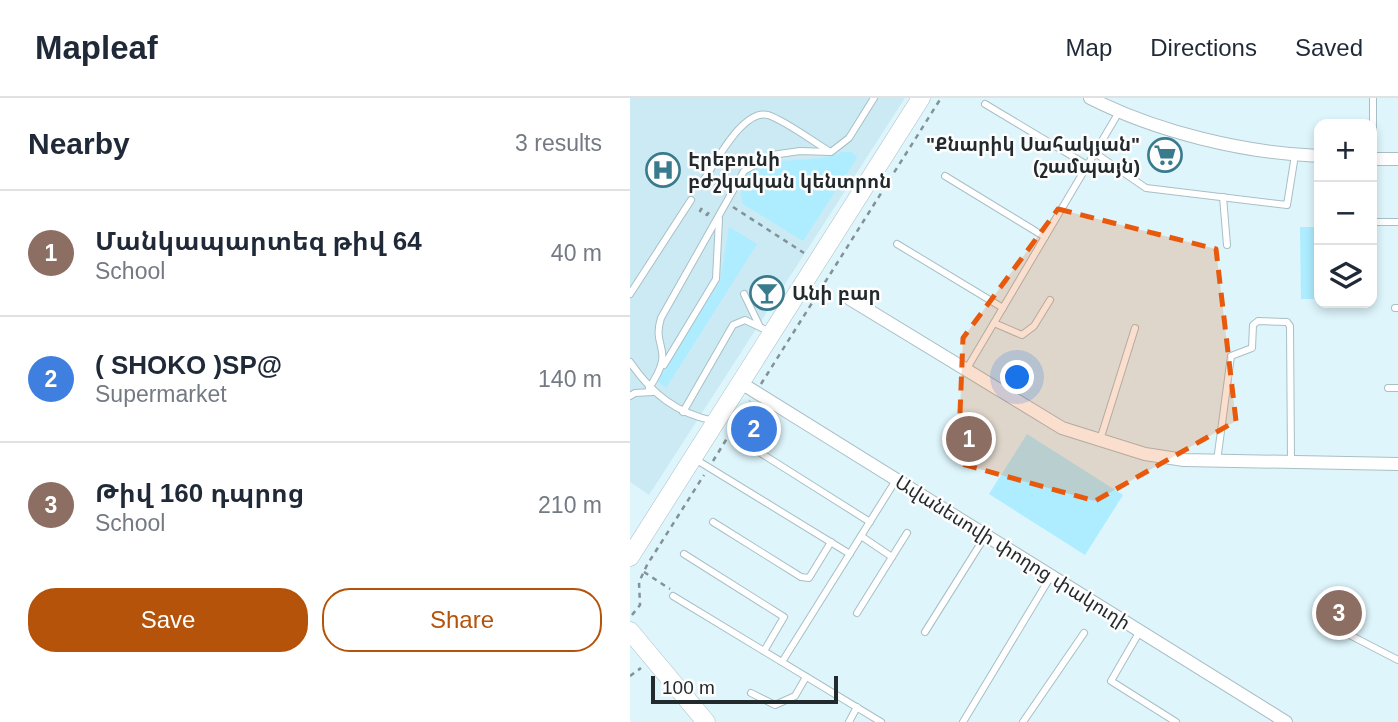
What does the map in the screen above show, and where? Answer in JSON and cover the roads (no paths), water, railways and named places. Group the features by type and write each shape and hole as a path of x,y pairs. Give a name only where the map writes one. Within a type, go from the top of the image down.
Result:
{"street":[{"path":"630,558 701,463 716,422 748,387 765,329 817,262 921,98"},
{"path":"1090,98 1119,113 1273,154 1314,156"},
{"path":"1377,159 1398,159"},
{"path":"850,299 965,372 1062,428 1144,454 1217,460 1398,464"},
{"name":"Ավանեսովի փողոց փակուղի","path":"748,387 1283,721"},
{"path":"630,631 706,722"}],"lane":[{"path":"661,370 664,359 658,328 661,318 739,177 755,162 772,155 800,151 831,152 849,138 874,98"},
{"path":"1373,98 1373,119"},
{"path":"985,104 1087,165"},
{"path":"965,372 1119,113"},
{"path":"703,181 740,127 754,115 767,115 831,152"},
{"path":"1095,153 1146,188 1287,205 1295,155"},
{"path":"945,176 1045,237"},
{"path":"1223,197 1227,245"},
{"path":"630,295 691,200"},
{"path":"630,396 651,390 716,279 719,217"},
{"path":"1377,222 1398,222"},
{"path":"897,244 1003,308"},
{"path":"744,294 765,329"},
{"path":"994,323 1022,335 1034,326 1050,300"},
{"path":"682,412 733,325 745,320 765,329"},
{"path":"1217,460 1231,356 1252,348 1253,325 1258,321 1287,322 1290,326 1291,462"},
{"path":"1100,440 1135,328"},
{"path":"630,362 651,390 682,412 716,422"},
{"path":"630,370 638,373"},
{"path":"1388,388 1398,388"},
{"path":"759,452 870,522"},
{"path":"701,463 850,554"},
{"path":"782,662 897,480"},
{"path":"713,522 801,577 810,578 831,542"},
{"path":"856,612 907,533"},
{"path":"925,632 986,535"},
{"path":"861,536 892,556"},
{"path":"684,554 785,617 764,651"},
{"path":"963,722 1051,576"},
{"path":"673,596 881,722"},
{"path":"1340,630 1398,660"},
{"path":"1140,631 1111,681 1177,722"},
{"path":"1023,722 1084,633"},
{"path":"751,693 775,705 795,696 806,677"},
{"path":"849,722 857,707"}],"place":[{"name":"\"Քնարիկ Սահակյան\" (շամպայն)","path":"1165,155"},
{"name":"Էրեբունի բժշկական կենտրոն","path":"663,170"},
{"name":"Անի բար","path":"767,293"},
{"name":"( SHOKO )SP@","path":"754,429"},
{"name":"Մանկապարտեզ թիվ 64","path":"969,439"},
{"name":"Թիվ 160 դպրոց","path":"1339,613"}]}
